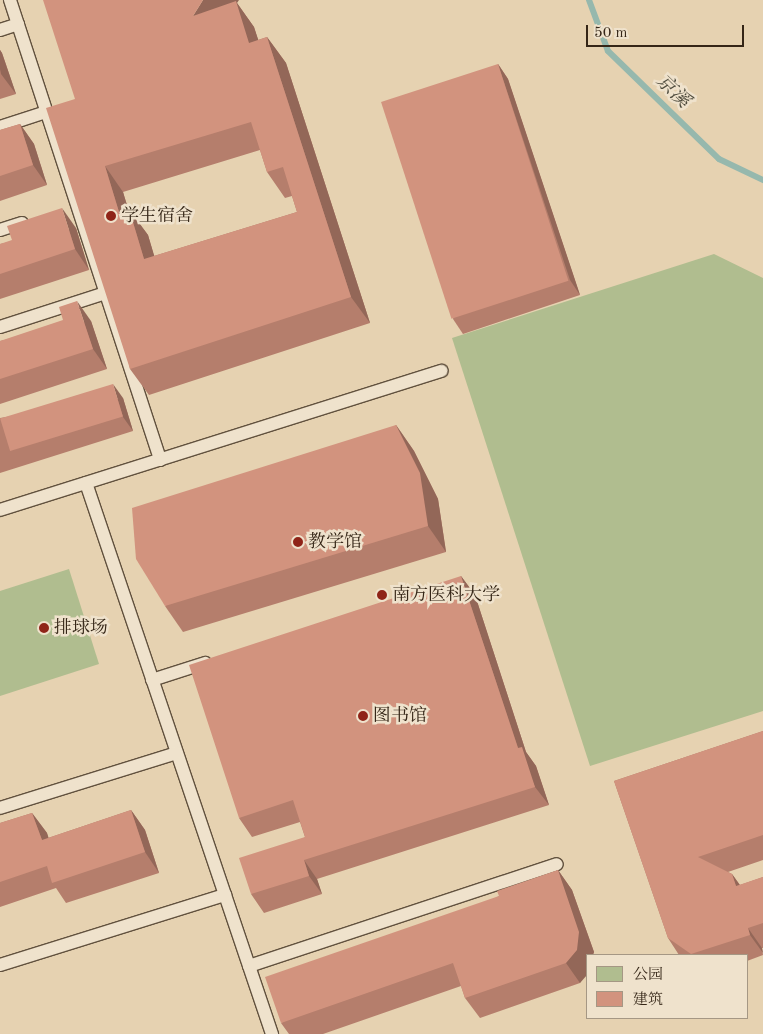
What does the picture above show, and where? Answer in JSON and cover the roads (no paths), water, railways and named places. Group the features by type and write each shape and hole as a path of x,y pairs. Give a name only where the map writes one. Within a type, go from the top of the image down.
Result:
{"lane":[{"path":"10,0 160,460"},
{"path":"0,30 18,24"},
{"path":"0,127 46,112"},
{"path":"60,211 77,205"},
{"path":"0,230 34,219"},
{"path":"0,327 105,293"},
{"path":"0,510 442,371"},
{"path":"86,483 272,1034"},
{"path":"152,680 217,659"},
{"path":"0,808 177,753"},
{"path":"249,966 557,864"},
{"path":"0,965 225,895"}],"waterway":[{"name":"京溪","path":"589,0 608,51 719,159 763,180"}],"place":[{"name":"学生宿舍","path":"111,216"},
{"name":"教学馆","path":"298,542"},
{"name":"南方医科大学","path":"382,595"},
{"name":"排球场","path":"44,628"},
{"name":"图书馆","path":"363,716"}]}
